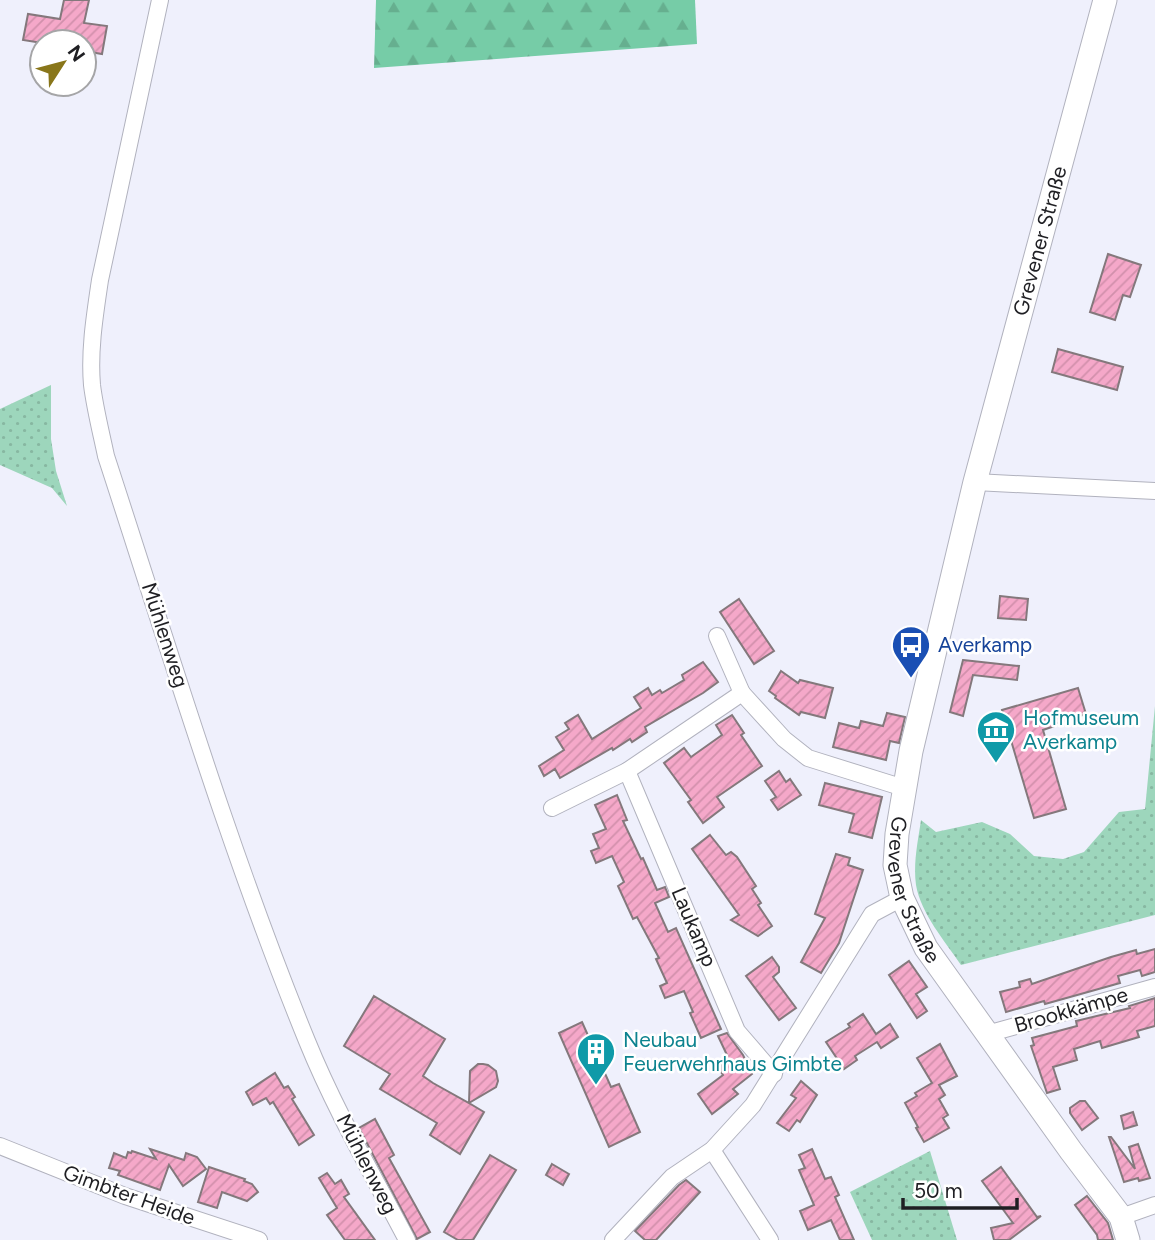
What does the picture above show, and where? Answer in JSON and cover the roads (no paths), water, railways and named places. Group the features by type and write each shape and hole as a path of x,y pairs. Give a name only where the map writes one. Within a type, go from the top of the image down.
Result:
{"street":[{"name":"Mühlenweg","path":"160,0 93,322 92,383 96,411 106,456 248,889 308,1044 343,1118 407,1240"},
{"name":"Grevener Straße","path":"1105,0 975,482 904,788 895,865 902,898 926,948 1121,1217 1128,1240"},
{"path":"975,482 1155,491"},
{"path":"717,636 742,692 783,739 807,758 904,788"},
{"path":"552,808 627,771 742,692"},
{"name":"Laukamp","path":"627,771 737,1031 774,1074"},
{"path":"620,1237 672,1177 712,1150 753,1105 872,914 902,898"},
{"name":"Brookkämpe","path":"988,1034 1155,987"},
{"name":"Gimbter Heide","path":"0,1146 125,1196 258,1240"},
{"path":"712,1150 770,1240"},
{"path":"1121,1217 1155,1205"}],"place":[{"name":"Averkamp","path":"911,679"},
{"name":"Hofmuseum Averkamp","path":"996,764"},
{"name":"Neubau Feuerwehrhaus Gimbte","path":"596,1086"}]}
